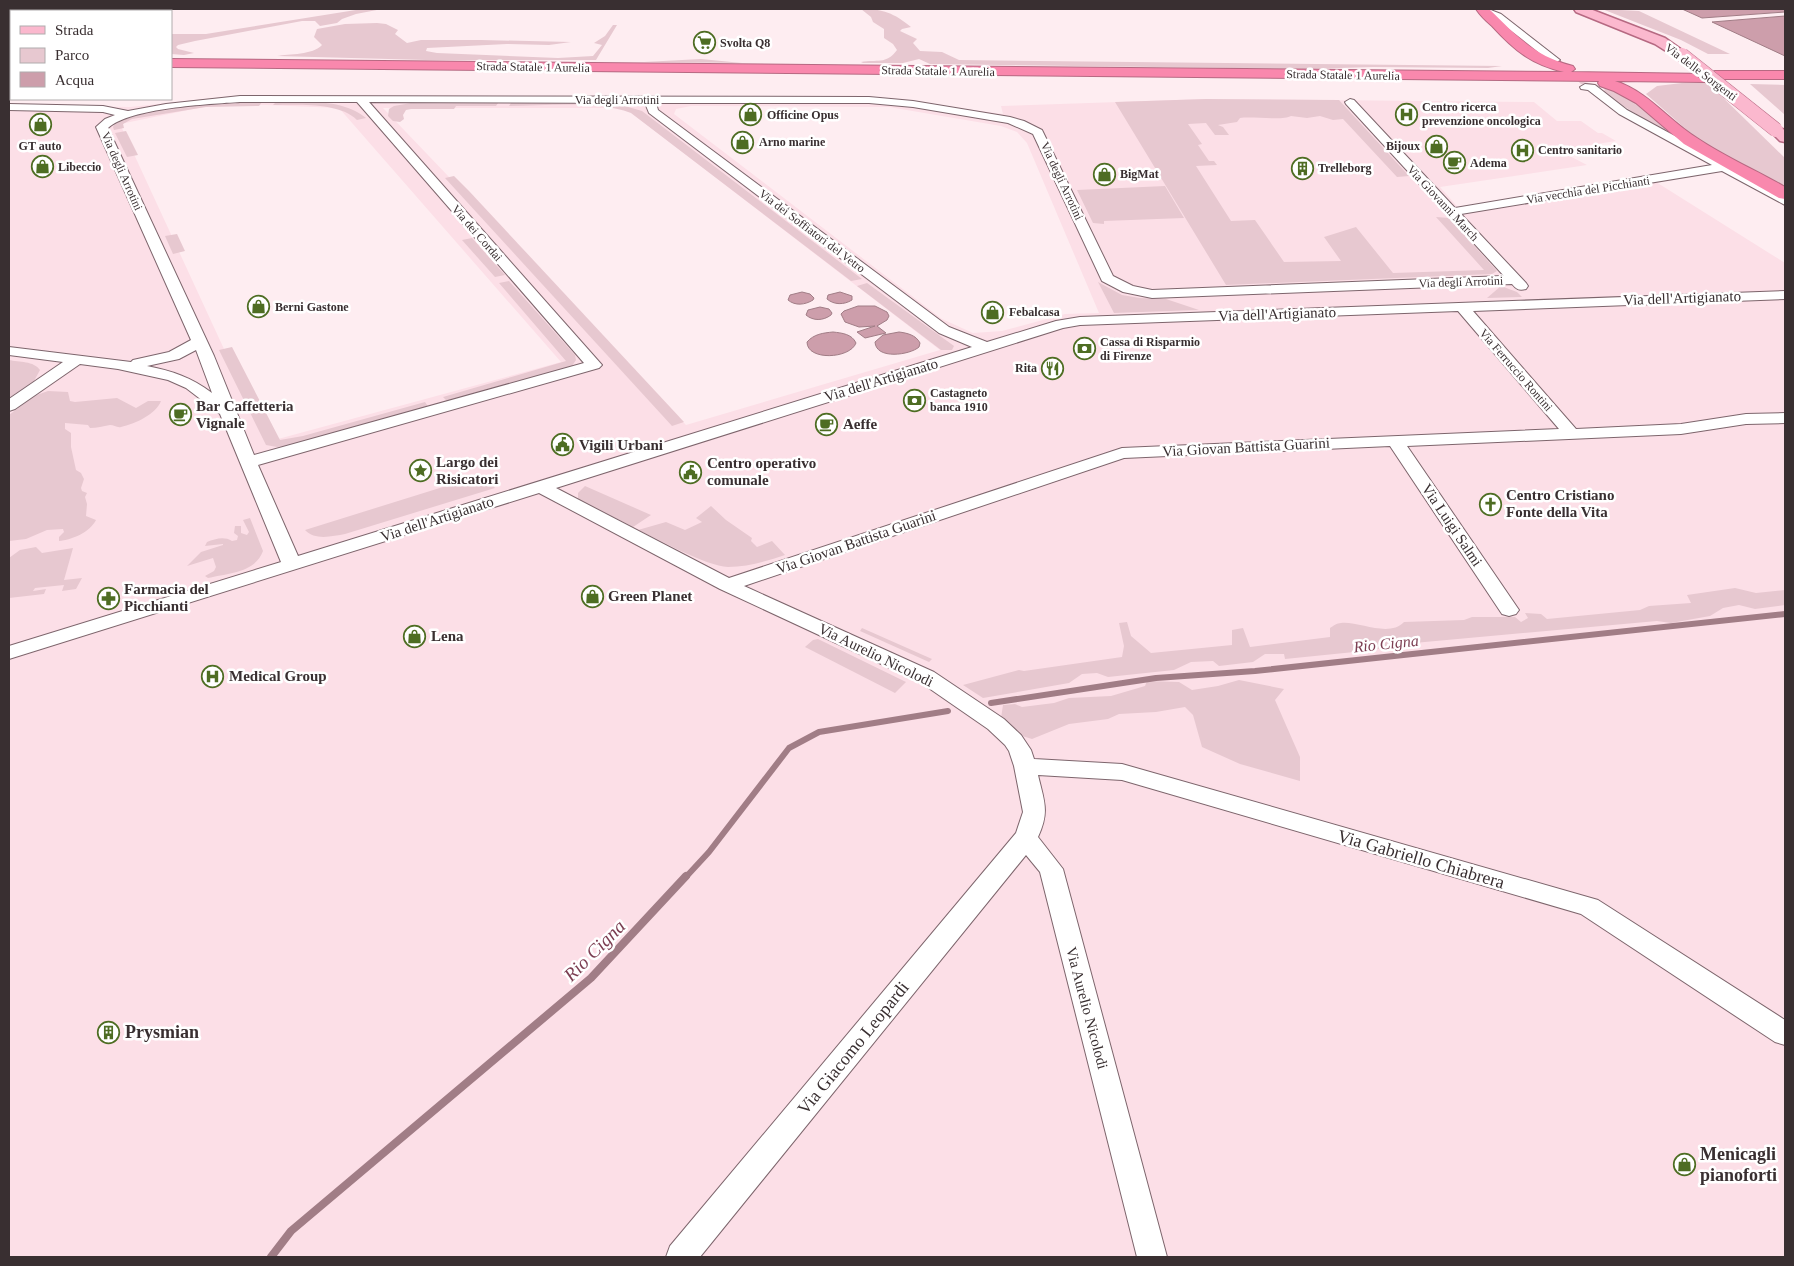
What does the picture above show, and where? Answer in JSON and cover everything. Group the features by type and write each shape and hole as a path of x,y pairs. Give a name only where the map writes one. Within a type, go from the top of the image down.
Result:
{"highway":[{"path":"1483,10 1526,53 1554,66 1611,74"},
{"path":"1466,72 1500,71 1520,67 1529,61 1526,53"},
{"name":"Strada Statale 1 Aurelia","path":"172,60 1466,72 1706,77"},
{"name":"Strada Statale 1 Aurelia","path":"172,60 1547,76 1785,77"},
{"path":"1547,76 1602,82 1639,96 1688,140 1784,194"},
{"path":"1639,96 1638,88 1646,82 1706,77"}],"main road":[{"name":"Via delle Sorgenti","path":"1580,9 1660,41 1682,55 1781,134"}],"street":[{"path":"1483,10 1498,16 1555,60"},
{"path":"1585,87 1591,87 1623,112 1724,168 1784,194"},
{"name":"Via degli Arrotini","path":"292,565 227,412 217,383 102,127 104,122 126,114 232,99 887,101 979,114 1020,123 1034,129 1041,135 1107,278 1116,286 1152,294 1515,280"},
{"name":"Via dei Cordai","path":"248,462 594,365 361,100"},
{"name":"Via dei Soffiatori del Vetro","path":"650,100 653,111 944,330 985,347"},
{"name":"Via Giovanni March","path":"1350,102 1537,304"},
{"path":"9,108 112,110 126,114"},
{"path":"61,108 86,112 104,122"},
{"name":"Via vecchia del Picchianti","path":"1452,212 1724,168"},
{"name":"Via dell'Artigianato","path":"9,653 1061,324 1080,321 1785,295"},
{"name":"Via Ferruccio Rontini","path":"1462,307 1571,433"},
{"path":"118,364 143,363 174,356 198,342"},
{"path":"9,352 118,364 173,376 192,385 227,412"},
{"path":"9,406 76,360"},
{"name":"Via Giovan Battista Guarini","path":"728,585 1122,453 1681,429 1746,419 1785,418"},
{"name":"Via Luigi Salmi","path":"1395,441 1509,610"},
{"name":"Via Aurelio Nicolodi","path":"539,486 728,585 910,669 944,688 996,724 1013,740 1020,750 1025,766 1035,812 1026,838 1051,869 1152,1257"},
{"name":"Via Gabriello Chiabrera","path":"1025,766 1122,772 1589,908 1785,1034"},
{"name":"Via Giacomo Leopardi","path":"681,1257 1026,838"}],"shaded area":[{"path":"232,96 872,97 1003,114 1001,106 1206,99 1534,102 1557,121 1581,121 1598,133 1602,133 1616,141 1558,150 1587,165 1440,187 1463,213 1656,182 1785,263 1785,1257 9,1257 9,105 130,107","holes":["242,104 339,108 561,362 267,442 120,124 208,106","691,106 889,107 1001,126 1017,132 1027,143 1099,313 1065,314 1002,331 973,333 942,319 674,114 676,109","383,108 625,108 940,350 686,425"]}],"green space":[{"path":"362,9 382,9 356,14 337,23 320,26 315,21 302,21 195,41 176,47 194,53 184,55 172,54 172,34 206,34"},
{"path":"861,9 888,13 905,22 911,27 900,31 917,39 913,43 920,51 942,52 959,60 1502,66 1488,68 1373,67 1305,69 930,64 919,59 903,63 863,63 861,62 885,60 897,50 893,44 884,38 884,29 873,22 871,17"},
{"path":"1602,9 1639,11 1730,54 1708,54 1681,40"},
{"path":"345,24 386,24 398,30 395,34 407,43 421,40 571,42 549,45 507,44 427,48 426,51 558,58 593,56 602,45 594,43 605,36 613,25 617,25 596,60 426,60 277,56 301,54 318,48 322,45 314,37 317,29"},
{"path":"701,59 742,63 644,62"},
{"path":"1578,81 1620,89 1673,134 1668,134 1601,92 1605,90 1603,88 1581,84"},
{"path":"1682,83 1708,83 1785,158 1785,188 1704,145 1646,94 1657,86"},
{"path":"1750,84 1785,85 1785,115"},
{"path":"1206,99 1339,100 1409,176 1397,177 1343,119 1333,120 1320,116 1307,118 1291,116 1281,118 1240,118 1237,122 1218,125 1223,127 1229,135 1215,135 1206,123 1188,124 1202,144 1198,145 1209,161 1214,161 1217,165 1196,166 1231,221 1255,220 1284,262 1341,261 1324,237 1356,227 1393,273 1484,270 1436,217 1449,218 1497,271 1492,274 1226,285 1115,102"},
{"path":"262,102 259,106 206,107 132,119 123,124 124,128 114,130 113,127 121,121 158,111"},
{"path":"276,102 323,102 335,104 346,107 366,118 357,120 349,114 329,107 273,105"},
{"path":"411,103 498,103 496,106 456,106 454,109 411,109 406,110 403,115 404,119 400,122 393,121 388,116 389,109 394,106"},
{"path":"511,103 618,104 642,111 862,279 851,281 631,113 602,106 509,106"},
{"path":"126,131 138,155 127,157 115,133"},
{"path":"454,176 684,422 672,426 445,178"},
{"path":"1165,186 1184,218 1104,221 1104,224 1093,223 1077,190"},
{"path":"177,234 185,251 173,254 165,236"},
{"path":"472,238 505,275 495,277 462,240"},
{"path":"509,281 575,355 576,360 572,366 553,373 448,402 443,397 566,361 499,283"},
{"path":"1098,282 1122,295 1166,299 1199,310 1114,313"},
{"path":"867,283 954,346 952,350 941,350 857,286"},
{"path":"1501,286 1517,292 1522,297 1487,298"},
{"path":"232,347 280,440 303,436 425,402 429,408 290,446 277,447 266,445 219,350"},
{"path":"9,360 30,363 40,370 34,381 9,398"},
{"path":"48,391 68,392 70,401 75,402 117,398 136,408 148,401 161,401 155,410 144,418 121,427 110,425 90,428 88,425 65,423 65,429 71,433 71,447 76,470 81,473 84,479 81,488 82,491 87,493 85,497 87,504 86,516 96,520 85,532 64,540 59,541 59,537 64,532 63,529 47,530 26,539 9,541 9,415 34,396"},
{"path":"475,477 488,479 495,488 345,534 319,537 305,530"},
{"path":"585,486 651,515 633,527 578,499 578,493"},
{"path":"711,506 726,520 752,538 751,541 757,547 772,541 785,555 743,566 719,566 683,552 638,530 666,522 685,530 702,522 696,518"},
{"path":"250,518 263,551 254,564 240,571 208,578 205,576 214,571 216,567 213,558 187,566 201,552 223,545 205,546 207,542 219,538 232,541 237,540 238,536 234,533 235,526 241,526 241,533 247,535 249,532 243,520"},
{"path":"36,547 42,553 73,548 64,580 82,578 76,589 62,591 64,585 35,588 33,591 46,589 44,594 9,598 9,558 20,550"},
{"path":"1735,588 1756,593 1785,590 1785,605 1755,609 1739,605 1723,608 1710,616 1671,623 1657,621 1392,645 1374,650 1285,659 1284,654 1265,654 1253,662 1219,666 1213,661 1191,662 1174,670 1108,677 1097,673 1082,674 1069,683 983,698 963,685 1019,670 1024,671 1122,657 1124,646 1119,623 1127,622 1131,636 1151,653 1232,645 1232,630 1243,628 1250,647 1330,637 1330,628 1340,623 1390,629 1398,627 1404,622 1464,620 1472,617 1515,617 1521,622 1528,618 1525,613 1541,614 1547,619 1640,610 1649,606 1691,603 1687,595"},
{"path":"862,628 932,659 929,662 860,631"},
{"path":"818,639 906,682 895,693 805,647 813,640"},
{"path":"1239,680 1284,689 1275,700 1300,757 1300,781 1240,764 1202,747 1193,715 1185,707 1156,712 1119,714 1108,719 1069,724 1032,739 1019,735 1001,718 1003,705 1015,704 1022,707 1054,703 1069,698 1111,696 1145,686 1147,681 1179,682 1192,690"}],"water":[{"path":"1682,9 1785,9 1785,12 1702,18"},
{"path":"1785,16 1785,56 1712,22"},
{"path":"802,292 810,294 814,298 813,300 800,304 788,300 790,295"},
{"path":"840,292 852,296 852,300 839,304 827,299 828,295"},
{"path":"858,306 875,306 887,312 889,316 887,320 877,326 886,333 865,338 857,332 875,326 859,327 845,322 841,314"},
{"path":"820,307 829,309 832,313 831,315 818,320 806,315 808,310"},
{"path":"833,332 849,336 856,343 846,352 829,356 821,355 809,348 807,342 813,337 822,333"},
{"path":"899,332 914,336 920,343 919,347 901,354 887,354 877,348 875,342 883,335"}],"waterway":[{"path":"40,10 45,9"},
{"name":"Rio Cigna","path":"991,703 1156,678 1255,671 1785,614"},
{"name":"Rio Cigna","path":"685,878 709,852 789,748 819,732 948,711"},
{"name":"Rio Cigna","path":"271,1257 291,1231 591,978 686,876"}],"place":[{"name":"Svolta Q8","path":"704,43"},
{"name":"Centro ricerca prevenzione oncologica","path":"1406,114"},
{"name":"Officine Opus","path":"751,115"},
{"name":"GT auto","path":"40,125"},
{"name":"Arno marine","path":"743,142"},
{"name":"Bijoux","path":"1436,146"},
{"name":"Centro sanitario","path":"1522,150"},
{"name":"Adema","path":"1454,163"},
{"name":"Libeccio","path":"42,167"},
{"name":"Trelleborg","path":"1302,168"},
{"name":"BigMat","path":"1104,174"},
{"name":"Berni Gastone","path":"259,307"},
{"name":"Febalcasa","path":"993,312"},
{"name":"Cassa di Risparmio di Firenze","path":"1084,349"},
{"name":"Rita","path":"1053,368"},
{"name":"Castagneto banca 1910","path":"914,400"},
{"name":"Bar Caffetteria Vignale","path":"180,415"},
{"name":"Aeffe","path":"827,424"},
{"name":"Vigili Urbani","path":"563,445"},
{"name":"Largo dei Risicatori","path":"420,471"},
{"name":"Centro operativo comunale","path":"691,472"},
{"name":"Centro Cristiano Fonte della Vita","path":"1490,504"},
{"name":"Green Planet","path":"592,596"},
{"name":"Farmacia del Picchianti","path":"108,598"},
{"name":"Lena","path":"415,636"},
{"name":"Medical Group","path":"213,676"},
{"name":"Prysmian","path":"109,1032"},
{"name":"Menicagli pianoforti","path":"1684,1164"}]}
